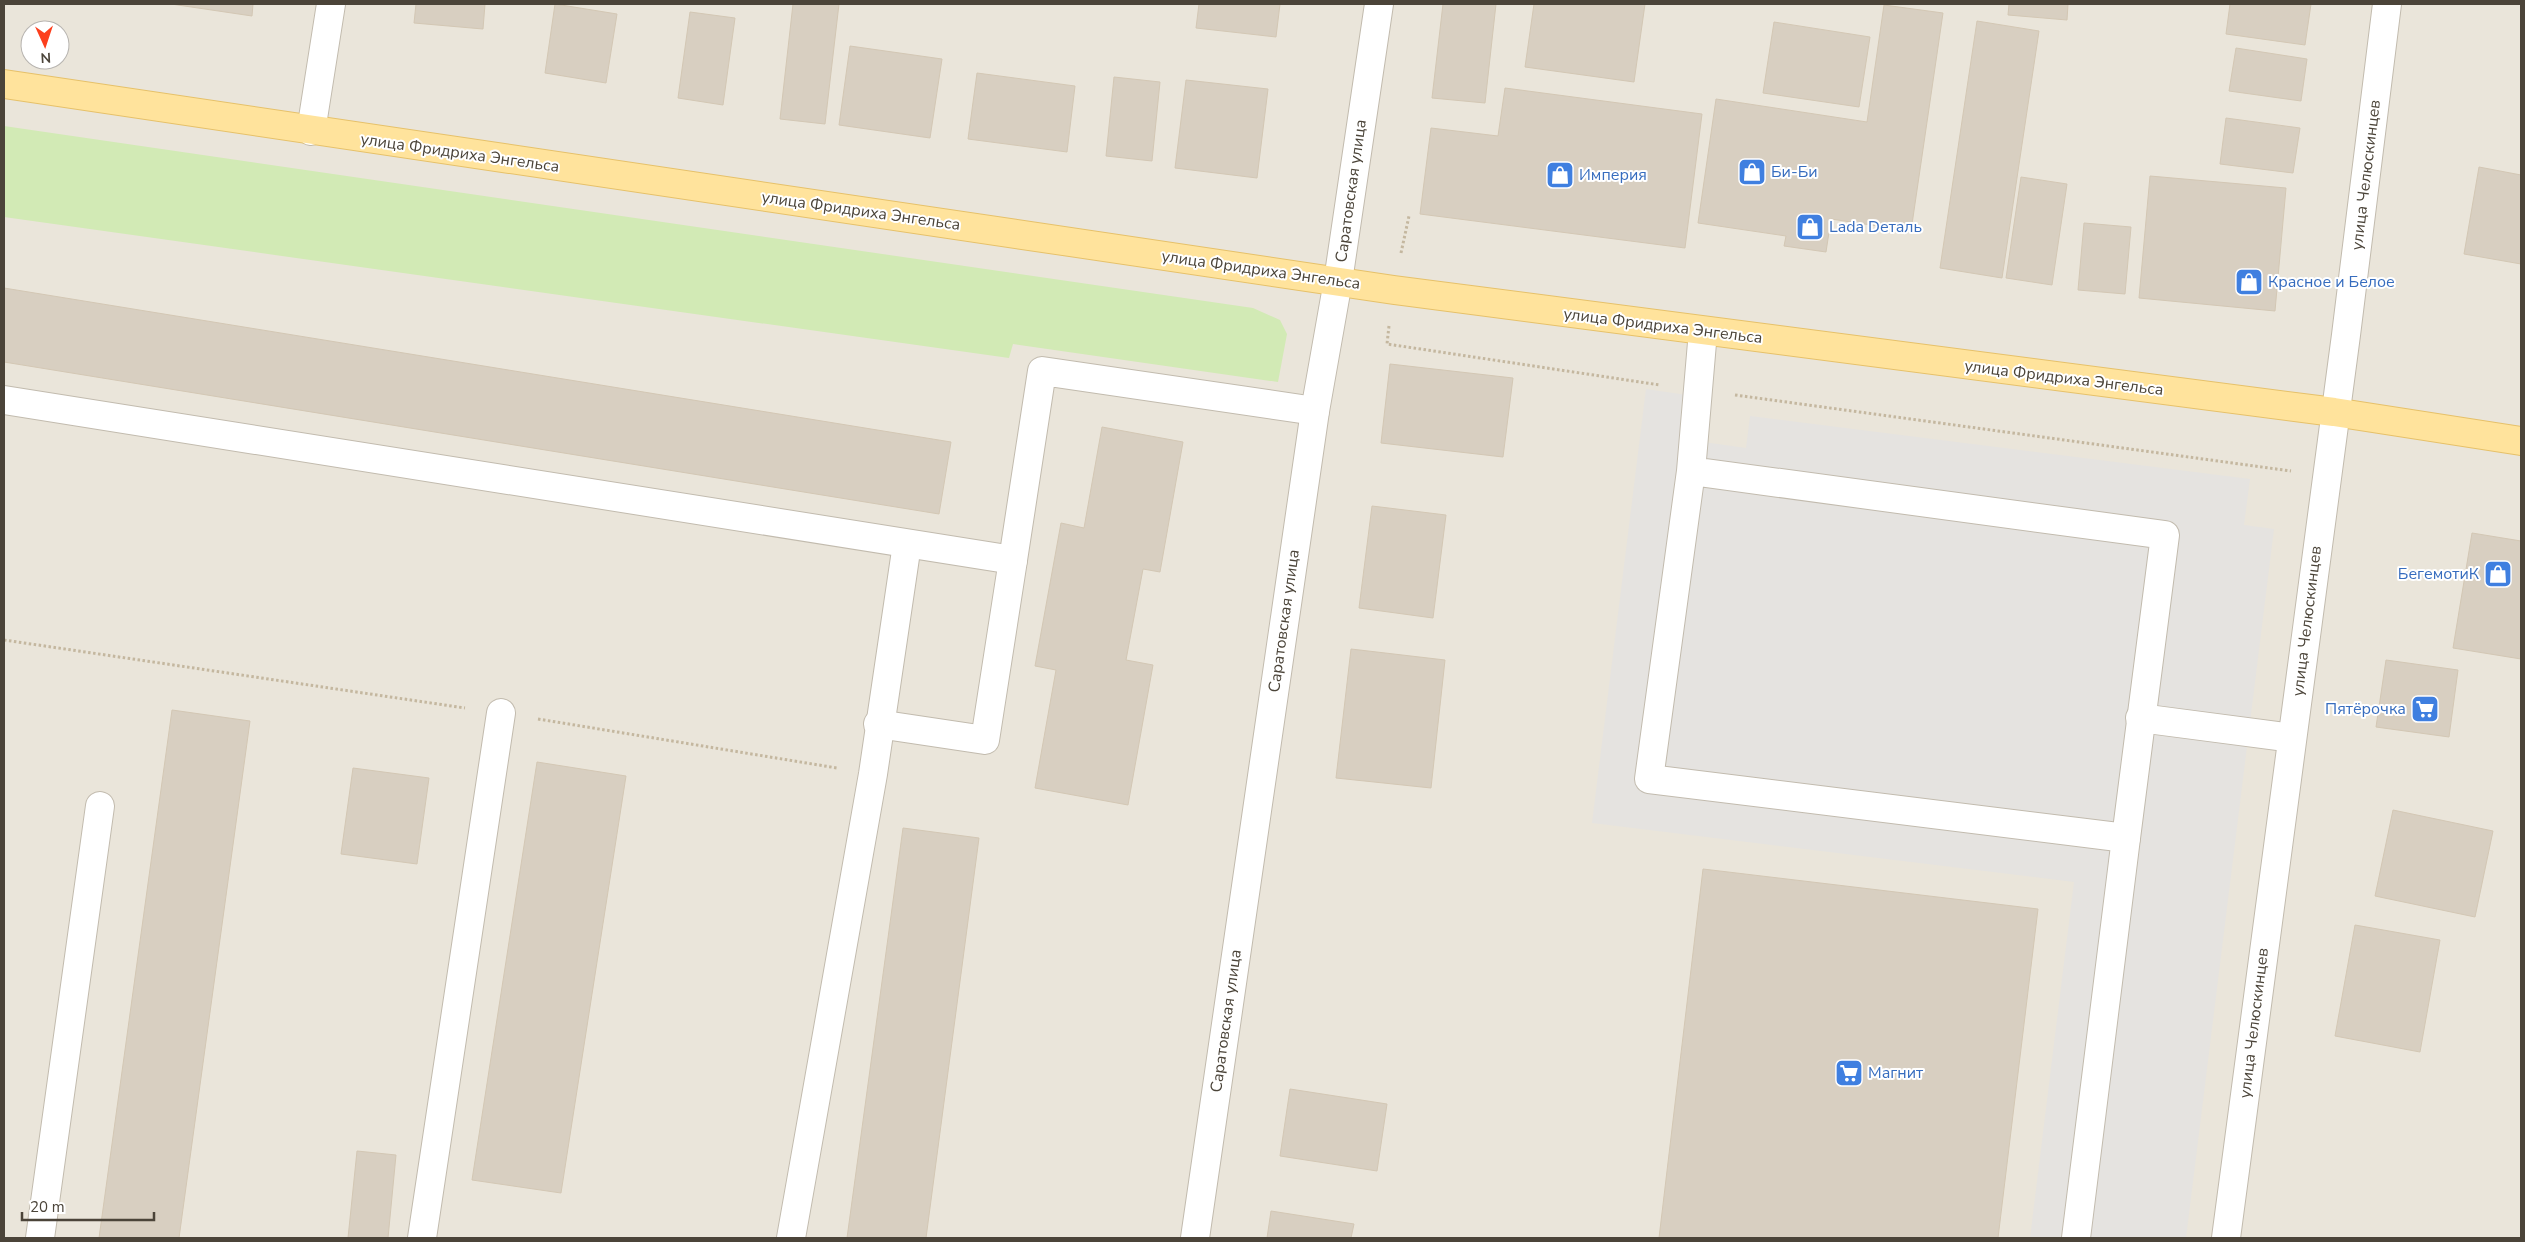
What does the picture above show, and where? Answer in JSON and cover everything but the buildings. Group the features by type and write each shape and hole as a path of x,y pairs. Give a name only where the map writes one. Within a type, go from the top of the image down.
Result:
{"main road":[{"name":"улица Фридриха Энгельса","path":"4,84 1394,290 2334,412 2521,442"}],"street":[{"path":"311,131 330,4"},
{"name":"Саратовская улица","path":"1195,1238 1315,411 1338,282 1378,4"},
{"name":"улица Челюскинцев","path":"2226,1238 2387,4"},
{"path":"1703,331 1691,471 1649,779 2126,838"},
{"path":"878,724 985,740 1042,371 1315,411"},
{"path":"4,400 1013,560"},
{"path":"1691,471 2165,535 2140,718 2076,1238"},
{"path":"791,1238 873,774 878,724 907,544"},
{"path":"422,1238 501,713"},
{"path":"2140,718 2292,738"},
{"path":"40,1238 100,806"}],"path":[{"path":"1409,216 1394,290 1387,344 1698,390 2293,471 2300,408"},
{"path":"4,640 501,713 873,774"}],"shaded area":[{"path":"4,4 2521,4 2521,1238 4,1238"},
{"path":"1646,389 1687,395 1682,439 1746,448 1750,416 2250,479 2244,525 2274,529 2186,1238 2030,1238 2074,882 1592,823"}],"green space":[{"path":"4,126 1253,308 1280,320 1287,334 1278,382 1013,344 1009,358 4,217"}],"place":[{"name":"Би-Би","path":"1752,172"},
{"name":"Империя","path":"1560,175"},
{"name":"Lada Dеталь","path":"1810,227"},
{"name":"Красное и Белое","path":"2249,282"},
{"name":"БегемотиК","path":"2498,574"},
{"name":"Пятёрочка","path":"2425,709"},
{"name":"Магнит","path":"1849,1073"}]}
